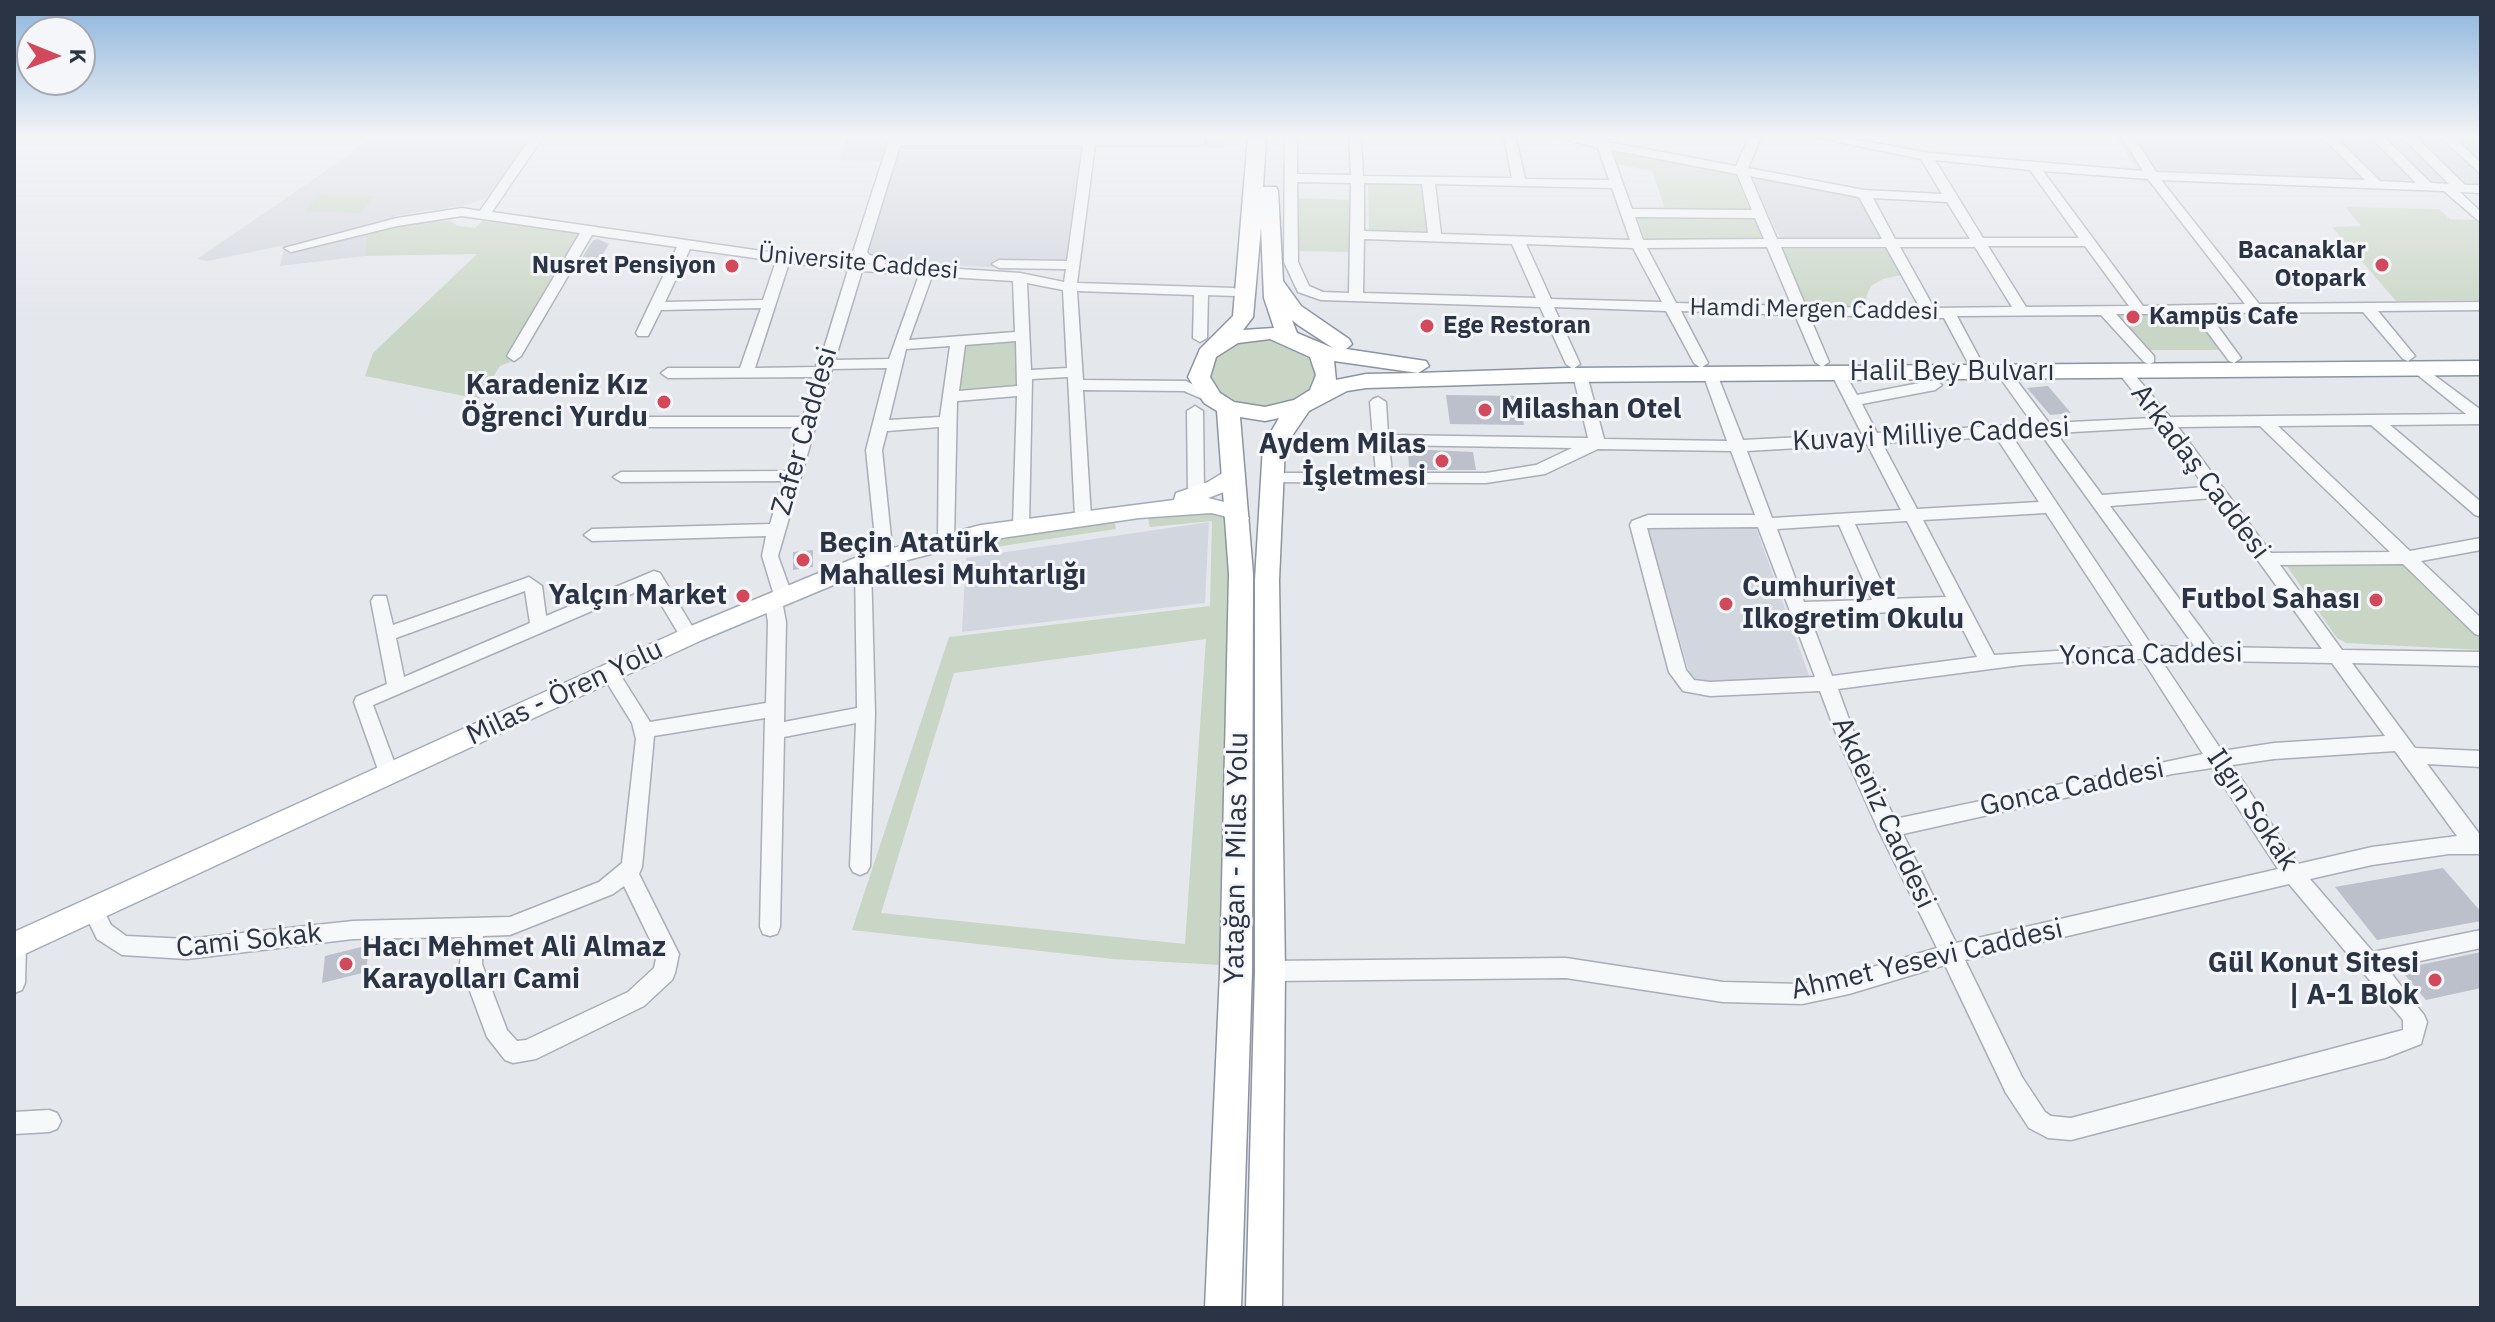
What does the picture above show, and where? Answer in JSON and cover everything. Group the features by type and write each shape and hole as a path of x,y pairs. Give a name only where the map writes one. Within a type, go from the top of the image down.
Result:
{"highway":[{"path":"1258,199 1260,272 1288,337"},
{"path":"1266,199 1260,272 1243,317 1209,341 1200,365 1199,380 1212,405 1265,414 1308,402 1342,385 1425,373"},
{"path":"1260,272 1293,310 1320,333 1360,351 1425,373"},
{"path":"1209,341 1251,334 1288,337 1317,352 1425,373"},
{"path":"1271,478 1274,446 1285,425 1308,402 1327,375 1317,352"},
{"name":"Halil Bey Bulvarı","path":"1425,373 1830,368 2124,371 2414,362 2481,356"},
{"name":"Halil Bey Bulvarı","path":"1830,368 1974,361 2234,358 2414,362 2481,368"},
{"path":"1271,478 1289,436 1302,420 1345,393 1425,373"},
{"name":"Yatağan - Milas Yolu","path":"1212,405 1234,473 1241,574 1236,972 1223,1308"},
{"name":"Yatağan - Milas Yolu","path":"1264,1308 1270,971 1271,774 1267,580 1271,478"}],"main road":[{"path":"1139,510 1196,495 1216,487 1234,473"},
{"path":"1139,510 1211,505 1232,511 1238,518"},
{"name":"Milas - Ören Yolu","path":"14,946 94,912 778,596 874,561 946,540 1139,510"}],"street":[{"path":"484,214 495,199"},
{"path":"877,199 860,252 862,257 892,261 1070,265"},
{"path":"1080,199 1070,265 1070,287 1083,517"},
{"name":"Hamdi Mergen Caddesi","path":"1290,199 1290,249 1298,282 1313,295 1800,311 2481,306"},
{"path":"1356,298 1358,199"},
{"path":"1430,199 1435,238"},
{"name":"Akdeniz Caddesi","path":"1622,199 1638,244 1706,369 1824,684 1888,829 2021,1099 2037,1120 2048,1127 2071,1129 2247,1083"},
{"path":"1753,199 1800,311 1872,438 1989,662"},
{"path":"1867,199 1929,312 1949,315 1974,361"},
{"path":"1951,199 2021,311"},
{"path":"2058,199 2139,310"},
{"path":"2170,199 2255,308"},
{"path":"2463,199 2481,219"},
{"name":"Üniversite Caddesi","path":"291,248 397,222 462,212 856,267 1020,277 1070,287 1234,292"},
{"path":"1627,213 1759,214"},
{"path":"514,356 588,231"},
{"path":"1358,235 1638,244 1980,245 2090,242"},
{"path":"1271,478 1518,475 1597,443 1576,370 1517,240"},
{"path":"643,333 686,243"},
{"path":"746,373 784,259"},
{"name":"Zafer Caddesi","path":"770,927 778,596 770,556 791,476 856,267"},
{"path":"860,866 874,561 874,450 900,345 927,271"},
{"path":"1020,277 1024,383 1021,526"},
{"path":"1201,291 1209,341"},
{"path":"656,306 769,304"},
{"path":"2367,307 2414,362 2481,419"},
{"path":"2198,309 2234,358"},
{"path":"2104,310 2149,359"},
{"path":"900,345 1023,336"},
{"path":"946,540 947,422 958,341"},
{"path":"668,373 746,373 896,363"},
{"path":"1156,384 1184,379 1200,365"},
{"name":"Arkadaş Caddesi","path":"2124,371 2166,422 2478,845"},
{"path":"2003,372 2209,652"},
{"path":"951,397 1024,383 1073,379 1186,386 1212,405 1196,495"},
{"name":"Halil Bey Bulvarı","path":"1852,401 1935,385"},
{"path":"1378,402 1384,477"},
{"name":"Kuvayi Milliye Caddesi","path":"1382,440 1737,446 2166,422 2481,419"},
{"path":"2375,420 2481,511"},
{"path":"2264,421 2481,629"},
{"path":"649,422 808,422"},
{"path":"879,426 947,422"},
{"name":"Ilgın Sokak","path":"2000,430 2293,874 2371,962 2416,1022 2413,1037 2247,1083"},
{"path":"621,477 791,476"},
{"path":"2098,501 2217,492"},
{"path":"1764,522 2050,507"},
{"path":"1844,519 1884,606"},
{"name":"Yonca Caddesi","path":"1764,522 1648,521 1638,525 1683,682 1702,689 1824,684 1989,662 2146,651 2481,659"},
{"path":"592,535 776,530"},
{"path":"2266,559 2407,558 2481,544"},
{"path":"389,775 363,702 654,577 689,636"},
{"path":"387,634 525,583 533,586 539,627"},
{"path":"380,601 397,688"},
{"path":"1796,609 1958,603"},
{"path":"473,928 471,964 498,1037 513,1052 528,1051 636,999 664,973 668,954 628,873 634,860 645,730 610,673"},
{"path":"645,730 775,709"},
{"path":"775,731 866,714"},
{"name":"Gonca Caddesi","path":"1888,829 2172,766 2274,751 2405,750 2481,759"},
{"name":"Ahmet Yesevi Caddesi","path":"1270,971 1566,968 1723,992 1778,995 1826,990 1951,954 2293,874 2421,848 2478,845"},
{"name":"Cami Sokak","path":"94,912 110,939 122,945 161,950 353,930 473,928 526,922 606,888 628,873"},
{"path":"2371,962 2481,939"},
{"path":"14,946 14,983"},
{"path":"14,1123 49,1121"}],"shaded area":[{"path":"285,199 484,199 467,205 394,216 394,227 366,234 365,256 280,266 285,245 208,261 197,259"},
{"path":"870,199 1087,199 1079,272 851,260"},
{"path":"1762,199 1862,199 1885,241 1781,241"},
{"path":"1209,522 1205,603 962,632 966,558"},
{"name":"Cumhuriyet Ilkogretim Okulu","path":"1755,525 1811,681 1692,682 1647,526"}],"green space":[{"path":"316,199 373,199 360,213 305,211"},
{"path":"1294,199 1352,200 1351,252 1295,251"},
{"path":"1368,199 1424,199 1429,232 1369,231"},
{"path":"1661,199 1745,199 1750,210 1665,209"},
{"name":"Bacanaklar Otopark","path":"2345,207 2439,209 2450,219 2475,220 2481,226 2481,300 2396,301 2332,227 2361,226"},
{"path":"1637,217 1753,217 1763,239 1645,239"},
{"path":"427,221 450,221 458,226 475,228 482,221 581,233 506,356 520,358 500,366 479,399 365,376 373,353 477,254 365,256 366,234"},
{"path":"1782,249 1889,249 1902,275 1883,279 1871,286 1866,297 1869,307 1806,307"},
{"path":"2197,314 2223,350 2147,350 2116,315"},
{"path":"1023,336 1025,390 951,397 958,341"},
{"path":"1268,338 1300,346 1318,366 1315,388 1304,397 1272,408 1236,403 1221,395 1212,385 1209,373 1211,362 1233,343"},
{"path":"1214,508 1233,519 1220,965 1113,959 852,930 949,637 1210,606 1212,521 1150,527 1147,515","holes":["1206,639 1185,944 881,913 954,673"]},
{"path":"1114,518 1116,529 982,549 981,537"},
{"name":"Futbol Sahası","path":"2402,561 2481,639 2481,650 2346,643 2337,638 2284,562"}],"building":[{"path":"593,240 609,244 599,261 580,261"},
{"path":"2048,386 2071,413 2050,415 2027,388"},
{"name":"Milashan Otel","path":"1446,395 1519,396 1524,425 1450,424"},
{"name":"Aydem Milas İşletmesi","path":"1408,449 1473,452 1476,470 1409,470"},
{"name":"Beçin Atatürk Mahallesi Muhtarlığı","path":"813,550 813,567 793,570 793,552"},
{"path":"2443,868 2481,912 2481,921 2377,940 2335,887"},
{"name":"Hacı Mehmet Ali Almaz Karayolları Cami","path":"369,945 366,972 322,983 325,956"},
{"name":"Gül Konut Sitesi | A-1 Blok","path":"2481,952 2481,988 2426,1000 2400,969"}],"place":[{"name":"Bacanaklar Otopark","path":"2382,265"},
{"name":"Nusret Pensiyon","path":"732,266"},
{"name":"Kampüs Cafe","path":"2133,317"},
{"name":"Ege Restoran","path":"1427,326"},
{"name":"Karadeniz Kız Öğrenci Yurdu","path":"664,402"},
{"name":"Milashan Otel","path":"1485,410"},
{"name":"Aydem Milas İşletmesi","path":"1442,461"},
{"name":"Beçin Atatürk Mahallesi Muhtarlığı","path":"803,560"},
{"name":"Yalçın Market","path":"743,596"},
{"name":"Futbol Sahası","path":"2376,600"},
{"name":"Cumhuriyet Ilkogretim Okulu","path":"1726,604"},
{"name":"Hacı Mehmet Ali Almaz Karayolları Cami","path":"346,964"},
{"name":"Gül Konut Sitesi | A-1 Blok","path":"2435,980"}]}
